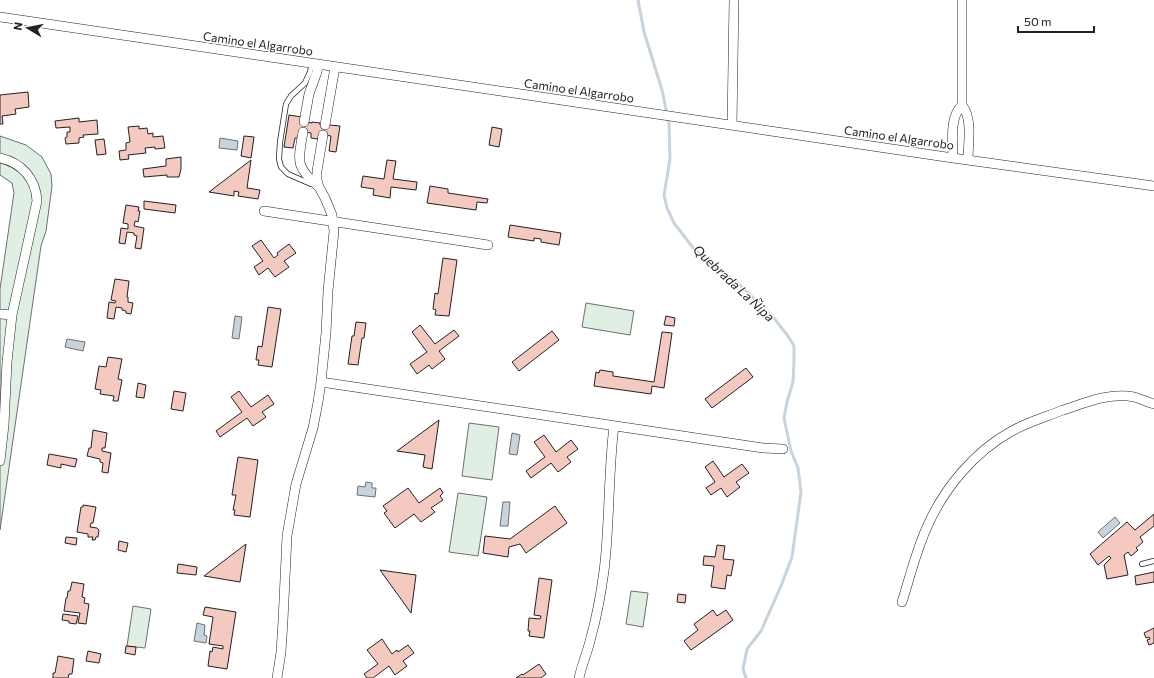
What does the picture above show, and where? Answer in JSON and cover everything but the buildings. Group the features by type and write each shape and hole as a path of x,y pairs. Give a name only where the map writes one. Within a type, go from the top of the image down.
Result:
{"street":[{"path":"732,126 734,0"},
{"path":"953,158 954,122 957,112 962,105 962,0"},
{"name":"Camino el Algarrobo","path":"0,17 732,126 1154,186"},
{"path":"304,122 311,84 317,72 315,64"},
{"path":"277,678 281,652 285,594 285,566 289,523 296,484 313,428 321,382 328,310 328,292 334,231 332,215 317,180 317,171 335,67"},
{"path":"962,105 967,112 969,122 968,160"},
{"path":"303,132 299,161 302,170 308,178 319,187"},
{"path":"0,158 13,163 26,173 33,182 36,194 35,211 12,315 0,461"},
{"path":"264,211 488,245"},
{"path":"0,314 12,315"},
{"path":"321,382 614,426 783,449"},
{"path":"902,602 922,540 934,513 962,472 991,444 1026,424 1082,404 1107,397 1134,397 1154,404"},
{"path":"579,678 592,637 604,572 607,540 610,465 614,426"}],"lane":[{"path":"315,64 305,83 291,96 286,104 279,159 282,167 288,174 319,187"},
{"path":"1142,564 1154,561"}],"green space":[{"path":"0,136 26,145 42,157 51,174 52,186 46,231 41,246 0,530 0,289 14,193 12,183 0,175"},
{"path":"586,303 634,311 630,335 582,327"},
{"path":"469,423 499,427 492,480 462,476"},
{"path":"458,493 487,497 478,556 449,552"},
{"path":"631,591 648,593 643,627 626,624"},
{"path":"133,606 151,609 145,648 127,646"}],"shaded area":[{"path":"220,138 238,141 237,150 219,148"},
{"path":"235,316 242,317 239,339 232,338"},
{"path":"67,339 85,342 83,351 65,347"},
{"path":"512,433 520,435 517,455 509,454"},
{"path":"366,482 372,483 372,488 376,488 375,497 357,495 358,486 365,487"},
{"path":"503,502 510,502 508,526 500,526"},
{"path":"1115,517 1120,523 1103,538 1098,532"},
{"path":"197,623 205,625 204,635 207,636 206,643 194,641"}],"waterway":[{"name":"Quebrada La Ñipa","path":"638,0 644,32 662,90 669,124 670,159 664,195 667,208 674,223 694,249 739,284 773,317 794,346 793,382 784,418 791,451 798,468 801,492 792,557 761,631 747,649 743,669 746,678"}]}
